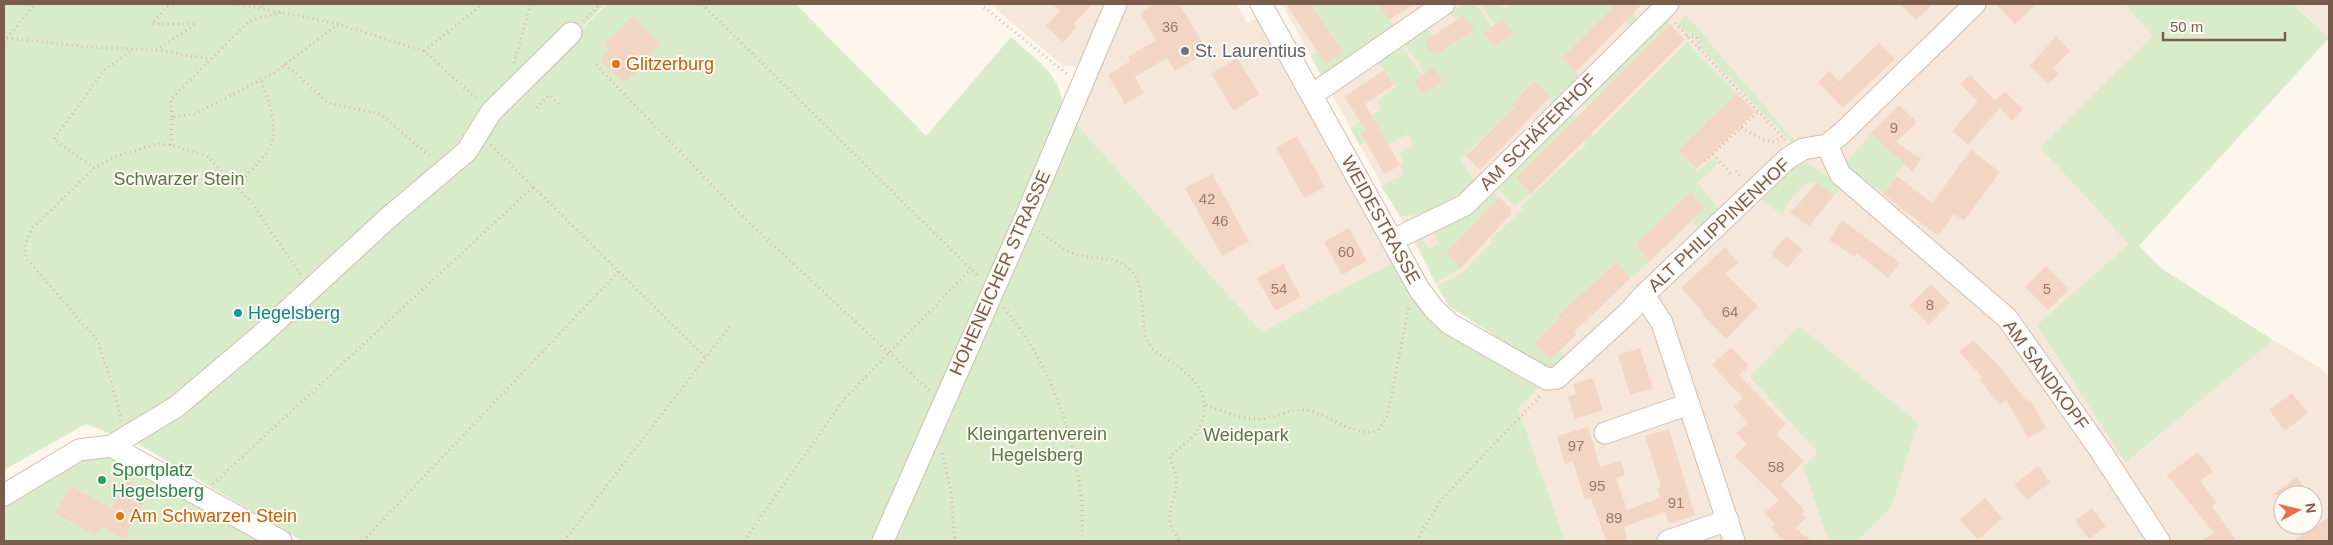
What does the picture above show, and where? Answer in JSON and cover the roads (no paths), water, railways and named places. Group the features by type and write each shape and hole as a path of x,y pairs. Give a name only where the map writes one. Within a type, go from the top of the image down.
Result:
{"street":[{"name":"HOHENEICHER STRASSE","path":"883,541 1024,221 1116,4"},
{"name":"WEIDESTRASSE","path":"1261,4 1419,289 1434,309 1450,324 1547,379 1557,378"},
{"path":"1312,95 1444,4"},
{"name":"AM SCHÄFERHOF","path":"1393,240 1465,205 1668,4"},
{"path":"1827,145 1975,4"},
{"path":"4,495 79,450 117,442 176,407 260,336 388,218 467,150 491,112 571,33"},
{"name":"ALT PHILIPPINENHOF","path":"1557,378 1630,311 1644,295 1787,159 1803,149 1827,145"},
{"name":"AM SANDKOPF","path":"1827,145 1840,174 2007,318 2100,450 2159,541"},
{"path":"1644,295 1662,323 1734,541"},
{"path":"1605,433 1689,404"},
{"path":"117,442 202,497 281,541"},
{"path":"1668,541 1728,520"}],"place":[{"name":"St. Laurentius","path":"1185,51"},
{"name":"Glitzerburg","path":"616,64"},
{"name":"Hegelsberg","path":"238,313"},
{"name":"Sportplatz Hegelsberg","path":"102,480"},
{"name":"Am Schwarzen Stein","path":"120,516"}],"park label":[{"name":"Schwarzer Stein","path":"179,179"},
{"name":"Weidepark","path":"1246,435"},
{"name":"Kleingartenverein Hegelsberg","path":"1037,444"}]}
